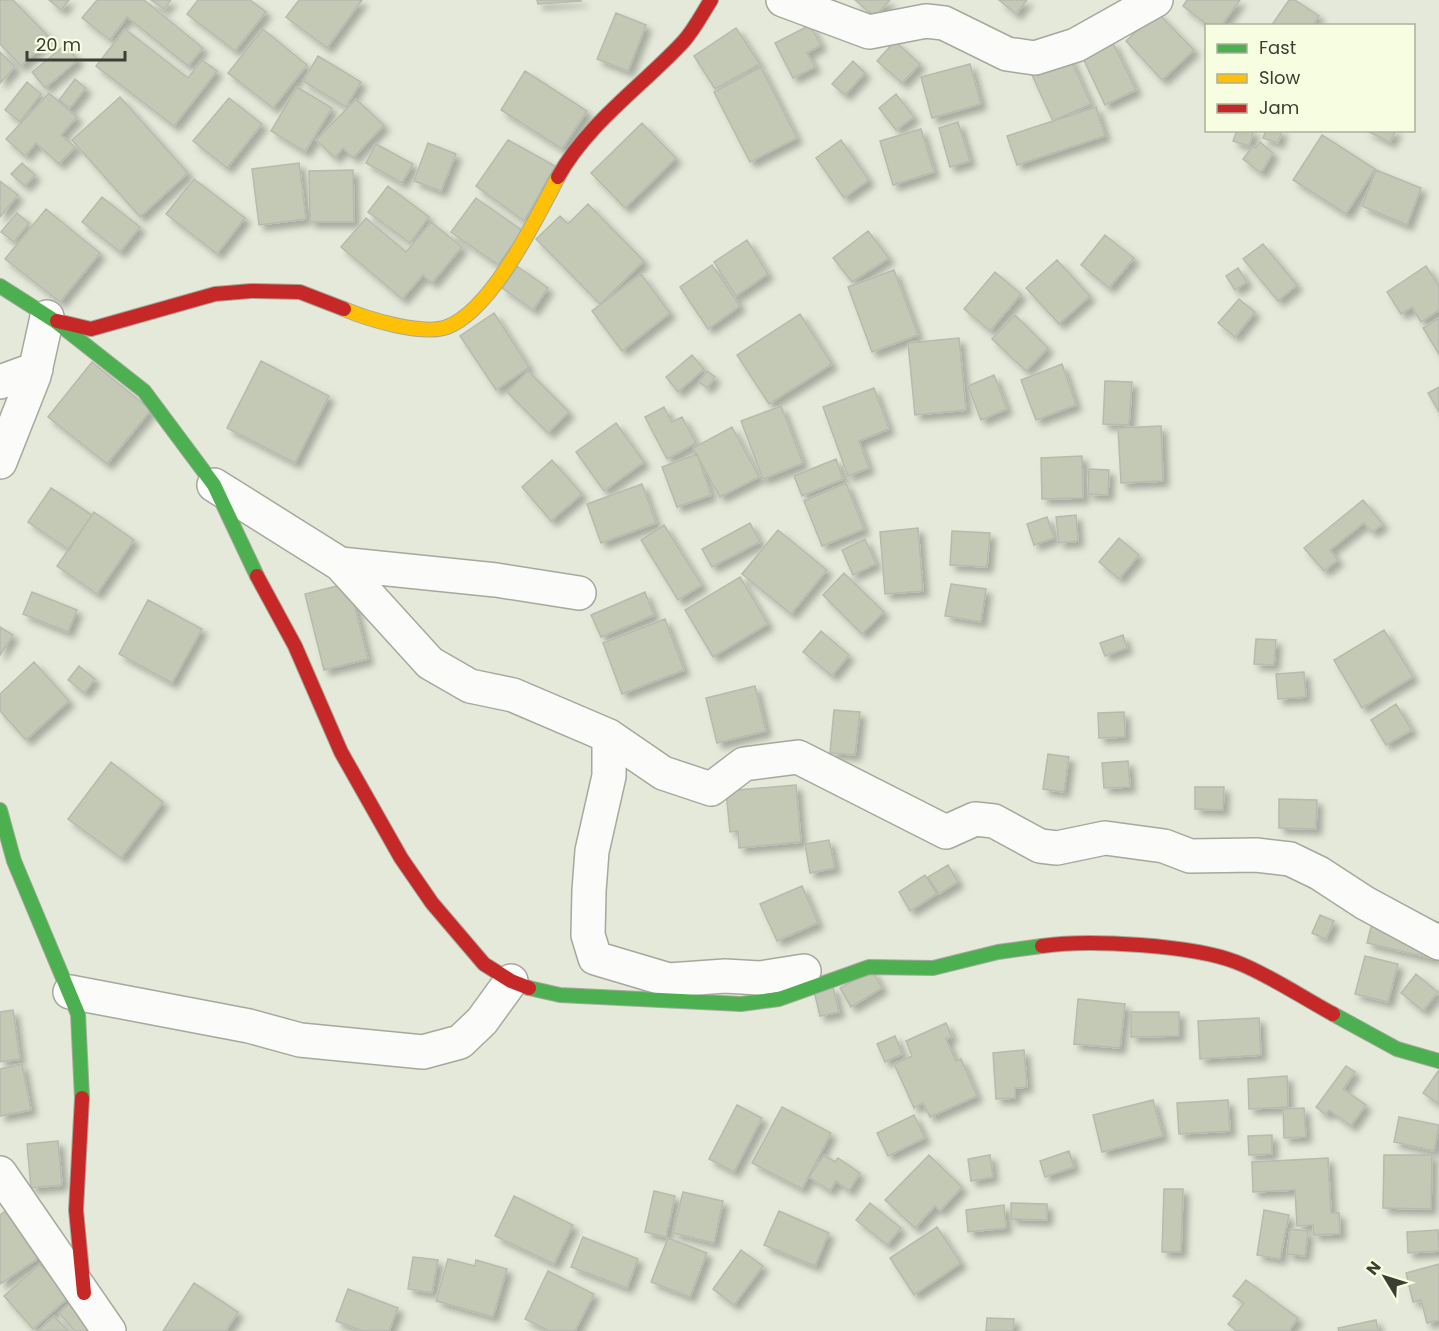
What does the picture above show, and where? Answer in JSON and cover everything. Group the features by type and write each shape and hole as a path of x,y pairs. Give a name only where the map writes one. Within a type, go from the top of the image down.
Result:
{"street":[{"path":"51,319 91,329 215,294 300,292 363,317 410,328 445,328 460,320 488,292 512,262 566,163 685,40 711,0"},
{"path":"783,0 869,32 926,21 944,23 1007,54 1035,58 1076,45 1156,0"},
{"path":"0,286 51,319 144,391 214,486 267,597 295,646 341,753 401,858 461,940 484,964 511,981 560,995 741,1004 779,999 869,967 933,968 998,952 1066,942 1188,950 1237,962 1397,1049 1439,1061"},
{"path":"0,462 36,369 51,319"},
{"path":"0,382 36,369"},
{"path":"214,486 258,510 340,564 430,663 447,674 470,686 513,695 609,736 663,772 711,789 744,764 798,758 946,832 975,819 994,821 1040,846 1057,848 1105,838 1164,846 1190,856 1256,855 1290,859 1319,873 1365,903 1439,943"},
{"path":"340,564 496,580 579,593"},
{"path":"609,736 609,776 601,820 592,851 589,891 588,935 595,958 669,980 725,976 760,978 804,971"},
{"path":"0,810 14,861 78,1014 83,1088 76,1210 84,1293"},
{"path":"70,992 249,1026 300,1040 423,1052 460,1042 482,1021 511,981"},
{"path":"0,1173 109,1331"}],"building":[{"path":"0,0 13,0 50,38 21,66 0,44"},
{"path":"49,0 69,0 61,10"},
{"path":"97,0 144,0 203,48 188,66 127,17 110,40 82,18"},
{"path":"151,0 171,0 164,9"},
{"path":"198,0 250,0 266,12 235,51 187,14"},
{"path":"299,0 362,0 327,48 286,17"},
{"path":"537,0 581,0 581,1 538,4"},
{"path":"855,0 890,0 875,17"},
{"path":"999,0 1027,0 1016,14"},
{"path":"1187,0 1240,0 1222,24 1206,24 1183,6"},
{"path":"1289,0 1295,0 1319,16 1313,24 1272,24"},
{"path":"1157,12 1194,50 1162,80 1126,41"},
{"path":"616,13 646,25 628,71 597,59"},
{"path":"810,25 821,45 807,53 815,67 793,78 775,43"},
{"path":"736,28 760,64 715,89 694,56"},
{"path":"125,29 188,78 202,60 217,71 174,126 96,66"},
{"path":"263,29 307,65 273,108 228,73"},
{"path":"895,41 920,64 902,83 877,61"},
{"path":"1112,41 1136,90 1105,105 1082,56"},
{"path":"65,45 78,60 45,88 32,72"},
{"path":"0,52 15,67 0,83"},
{"path":"318,56 361,82 346,107 303,81"},
{"path":"1069,56 1091,104 1053,121 1031,73"},
{"path":"853,61 865,73 845,95 832,84"},
{"path":"970,64 981,104 932,118 921,77"},
{"path":"761,67 797,138 750,162 714,92"},
{"path":"525,71 587,111 562,149 501,110"},
{"path":"75,79 86,88 70,108 59,100"},
{"path":"27,82 41,94 20,122 5,110"},
{"path":"297,87 332,108 305,152 271,131"},
{"path":"49,93 77,117 61,135 75,147 59,164 36,143 25,156 6,139"},
{"path":"896,94 914,117 896,130 879,108"},
{"path":"120,97 188,173 140,217 72,140"},
{"path":"229,98 262,124 227,168 193,141"},
{"path":"356,99 384,125 353,158 343,148 335,158 316,140"},
{"path":"1096,107 1105,136 1017,165 1007,136"},
{"path":"958,122 970,161 950,167 939,128"},
{"path":"642,123 676,158 625,208 591,173"},
{"path":"921,129 934,172 893,185 880,141"},
{"path":"1236,132 1253,132 1249,146 1233,141"},
{"path":"1265,132 1281,132 1278,143 1263,138"},
{"path":"1369,132 1395,132 1390,142"},
{"path":"1322,135 1375,169 1346,214 1293,180"},
{"path":"508,140 555,166 524,221 476,186"},
{"path":"841,140 869,180 844,198 816,158"},
{"path":"1260,142 1273,153 1261,173 1243,159 1253,146 1255,148"},
{"path":"428,143 456,154 441,191 414,181"},
{"path":"376,144 413,164 402,183 366,163"},
{"path":"22,163 35,175 25,186 11,174"},
{"path":"299,163 306,219 259,225 252,169"},
{"path":"353,170 354,222 310,222 309,171"},
{"path":"1376,170 1421,188 1407,225 1362,206"},
{"path":"194,179 245,218 217,254 166,214"},
{"path":"0,181 18,195 0,217"},
{"path":"388,186 429,217 410,243 368,212"},
{"path":"102,197 140,227 120,252 82,222"},
{"path":"476,198 523,231 498,265 451,232"},
{"path":"588,204 644,261 600,304 536,239 560,216 568,224"},
{"path":"46,209 100,253 60,302 5,259"},
{"path":"17,213 29,223 14,242 1,232"},
{"path":"366,218 406,252 431,222 462,247 432,283 423,275 402,299 341,247"},
{"path":"868,231 889,258 852,282 833,258"},
{"path":"1105,235 1134,258 1109,288 1081,265"},
{"path":"747,240 768,274 736,296 714,262"},
{"path":"1263,244 1297,285 1278,301 1243,259"},
{"path":"1057,260 1090,296 1059,324 1026,288"},
{"path":"712,265 740,306 708,329 680,287"},
{"path":"517,266 548,288 533,310 502,288"},
{"path":"1426,266 1439,286 1439,310 1421,322 1412,307 1401,314 1387,292"},
{"path":"1238,268 1247,282 1235,290 1226,276"},
{"path":"894,270 918,335 872,352 848,287"},
{"path":"995,272 1021,294 990,331 964,309"},
{"path":"641,274 670,313 622,351 592,311"},
{"path":"1239,299 1255,312 1235,337 1218,323"},
{"path":"494,313 529,367 496,390 460,336"},
{"path":"800,314 832,364 769,404 737,355"},
{"path":"1015,315 1048,348 1026,371 992,339"},
{"path":"1439,318 1439,354 1423,328"},
{"path":"959,338 966,410 915,415 908,343"},
{"path":"692,355 704,369 678,392 666,377"},
{"path":"261,361 329,396 295,463 227,428"},
{"path":"92,362 151,410 107,464 48,417"},
{"path":"1062,364 1076,405 1036,420 1021,380"},
{"path":"528,371 569,412 548,433 507,392"},
{"path":"707,371 715,377 707,388 699,382"},
{"path":"994,375 1007,409 981,420 968,386"},
{"path":"1105,381 1132,382 1129,425 1103,424"},
{"path":"1439,387 1439,412 1428,393"},
{"path":"874,388 889,429 859,441 869,468 848,476 823,407"},
{"path":"781,406 803,463 763,479 741,421"},
{"path":"664,407 672,422 682,417 696,443 667,459 645,417"},
{"path":"616,423 644,462 604,491 576,452"},
{"path":"1161,426 1163,481 1121,483 1118,428"},
{"path":"732,427 759,477 720,497 693,448"},
{"path":"697,454 711,495 677,507 662,467"},
{"path":"1082,456 1083,498 1042,499 1041,458"},
{"path":"836,459 843,479 802,496 794,476"},
{"path":"552,460 582,494 551,521 522,487"},
{"path":"1089,469 1109,470 1108,495 1088,494"},
{"path":"846,483 864,529 822,546 804,501"},
{"path":"642,484 656,523 601,543 587,504"},
{"path":"51,488 92,515 69,550 28,522"},
{"path":"1363,500 1383,524 1372,532 1364,523 1330,550 1338,560 1324,571 1304,548"},
{"path":"94,512 134,540 97,594 57,566"},
{"path":"1076,515 1078,541 1059,543 1056,517"},
{"path":"1047,517 1054,538 1034,545 1027,524"},
{"path":"750,523 760,542 712,567 702,549"},
{"path":"664,525 702,585 678,600 641,540"},
{"path":"918,528 923,591 885,594 880,532"},
{"path":"778,530 827,570 791,614 742,574"},
{"path":"952,531 990,533 987,567 950,565"},
{"path":"1119,538 1139,555 1119,579 1099,562"},
{"path":"865,539 876,564 853,575 842,550"},
{"path":"844,573 884,612 862,634 823,595"},
{"path":"740,577 768,624 713,657 685,610"},
{"path":"349,583 368,659 324,670 305,594"},
{"path":"951,584 986,589 981,622 945,616"},
{"path":"32,592 77,610 68,632 23,614"},
{"path":"645,592 654,615 601,637 591,615"},
{"path":"148,600 202,629 172,683 119,654"},
{"path":"665,619 684,670 622,694 603,643"},
{"path":"0,627 13,635 0,655"},
{"path":"1384,630 1413,677 1362,708 1334,660"},
{"path":"821,631 849,655 832,676 803,652"},
{"path":"1123,635 1127,648 1105,656 1100,643"},
{"path":"1256,639 1276,640 1274,665 1254,664"},
{"path":"34,662 69,701 26,740 0,711 0,694"},
{"path":"79,666 95,679 84,693 68,680"},
{"path":"1304,672 1306,697 1278,699 1276,674"},
{"path":"755,686 766,731 717,743 706,698"},
{"path":"1396,704 1412,730 1386,745 1371,720"},
{"path":"834,710 860,712 855,755 830,753"},
{"path":"1124,712 1125,737 1099,738 1098,713"},
{"path":"1048,754 1069,757 1064,792 1043,789"},
{"path":"1128,761 1130,787 1104,788 1102,763"},
{"path":"111,762 163,802 121,858 68,819"},
{"path":"796,785 801,842 739,848 738,831 730,832 726,791"},
{"path":"1195,787 1224,787 1223,810 1195,809"},
{"path":"1279,799 1317,800 1316,829 1279,828"},
{"path":"829,840 835,868 810,873 805,844"},
{"path":"948,865 958,882 939,894 928,877"},
{"path":"925,875 937,894 910,911 899,892"},
{"path":"802,886 818,923 777,941 760,904"},
{"path":"1376,907 1439,922 1439,942 1435,959 1367,943"},
{"path":"1320,915 1334,921 1326,939 1312,933"},
{"path":"1365,956 1398,964 1388,1002 1355,994"},
{"path":"872,970 882,988 851,1007 840,988"},
{"path":"1416,974 1438,992 1423,1011 1401,993"},
{"path":"833,987 839,1012 820,1016 814,991"},
{"path":"1078,999 1125,1004 1120,1048 1074,1044"},
{"path":"13,1010 20,1059 0,1062 0,1012"},
{"path":"1131,1012 1179,1012 1179,1036 1131,1037"},
{"path":"1259,1018 1261,1055 1200,1059 1198,1021"},
{"path":"946,1023 952,1037 946,1039 956,1061 961,1059 977,1096 930,1117 923,1103 914,1108 894,1064 912,1056 906,1041"},
{"path":"895,1036 902,1054 885,1062 877,1044"},
{"path":"1024,1050 1027,1087 1015,1088 1015,1098 996,1099 993,1053"},
{"path":"22,1064 31,1110 0,1116 0,1069"},
{"path":"1346,1066 1355,1072 1343,1089 1366,1105 1351,1126 1329,1110 1326,1115 1316,1107"},
{"path":"1439,1070 1439,1104 1423,1093"},
{"path":"1287,1076 1288,1107 1249,1109 1248,1079"},
{"path":"1153,1100 1163,1136 1102,1152 1093,1115"},
{"path":"1228,1100 1230,1131 1179,1134 1177,1103"},
{"path":"737,1105 762,1118 734,1172 709,1159"},
{"path":"782,1107 831,1133 802,1189 752,1163"},
{"path":"1304,1108 1306,1137 1284,1138 1283,1109"},
{"path":"914,1115 925,1138 888,1156 877,1133"},
{"path":"1399,1117 1439,1125 1434,1151 1394,1142"},
{"path":"1272,1135 1272,1154 1249,1155 1248,1136"},
{"path":"58,1141 62,1185 31,1188 27,1144"},
{"path":"1069,1151 1074,1167 1045,1177 1040,1161"},
{"path":"824,1155 835,1162 838,1158 860,1173 849,1191 836,1181 830,1191 809,1177"},
{"path":"929,1155 962,1187 940,1211 935,1206 915,1228 885,1200"},
{"path":"990,1155 993,1177 971,1181 968,1159"},
{"path":"1384,1155 1432,1155 1431,1209 1383,1208"},
{"path":"1328,1158 1331,1213 1339,1213 1340,1234 1314,1235 1313,1225 1297,1226 1295,1190 1253,1192 1252,1162"},
{"path":"1164,1189 1183,1189 1181,1252 1162,1252"},
{"path":"654,1191 675,1196 666,1237 645,1232"},
{"path":"683,1192 723,1201 714,1243 673,1233"},
{"path":"514,1196 573,1225 554,1264 495,1236"},
{"path":"870,1203 901,1228 887,1245 856,1220"},
{"path":"1011,1203 1047,1204 1047,1220 1011,1219"},
{"path":"1004,1205 1006,1228 968,1232 966,1210"},
{"path":"11,1207 43,1255 0,1284 0,1215"},
{"path":"1264,1210 1289,1215 1280,1259 1257,1255"},
{"path":"779,1211 829,1233 815,1266 764,1245"},
{"path":"937,1227 961,1263 914,1295 890,1258"},
{"path":"1290,1229 1308,1231 1305,1256 1287,1254"},
{"path":"1438,1230 1439,1251 1408,1253 1407,1232"},
{"path":"583,1237 638,1259 627,1288 571,1267"},
{"path":"668,1238 707,1253 690,1297 651,1282"},
{"path":"741,1250 763,1266 734,1305 713,1289"},
{"path":"413,1257 438,1260 432,1293 408,1289"},
{"path":"448,1259 475,1266 476,1260 507,1269 493,1317 436,1301"},
{"path":"40,1264 69,1297 33,1329 4,1296"},
{"path":"1439,1264 1439,1320 1427,1323 1421,1300 1413,1302 1406,1273"},
{"path":"548,1271 594,1294 575,1331 549,1331 525,1319"},
{"path":"1246,1280 1298,1318 1289,1331 1237,1331 1228,1324 1244,1303 1233,1296"},
{"path":"194,1283 238,1312 226,1331 163,1331"},
{"path":"348,1289 398,1308 389,1331 362,1331 336,1321"},
{"path":"77,1297 105,1331 75,1331 59,1313"},
{"path":"54,1316 68,1331 38,1331"},
{"path":"987,1318 1014,1319 1013,1331 986,1331"},
{"path":"1376,1320 1378,1331 1339,1331 1338,1328"}],"traffic: fast":[{"path":"0,286 55,321 144,391 214,485 257,576"},
{"path":"0,810 14,861 78,1014 82,1098"},
{"path":"529,988 560,995 741,1004 779,999 869,967 933,968 998,952 1042,946"},
{"path":"1333,1014 1397,1049 1439,1061"}],"traffic: slow":[{"path":"344,309 380,321 424,329 447,327 464,317 496,283 511,261 558,177"}],"traffic: jam":[{"path":"558,177 570,158 599,123 683,42 711,0"},
{"path":"57,321 91,329 215,294 251,291 300,292 344,309"},
{"path":"257,576 295,646 341,752 401,858 432,903 484,964 511,981 529,988"},
{"path":"1042,946 1086,943 1140,945 1217,956 1260,973 1333,1014"},
{"path":"82,1098 76,1210 84,1293"}]}
